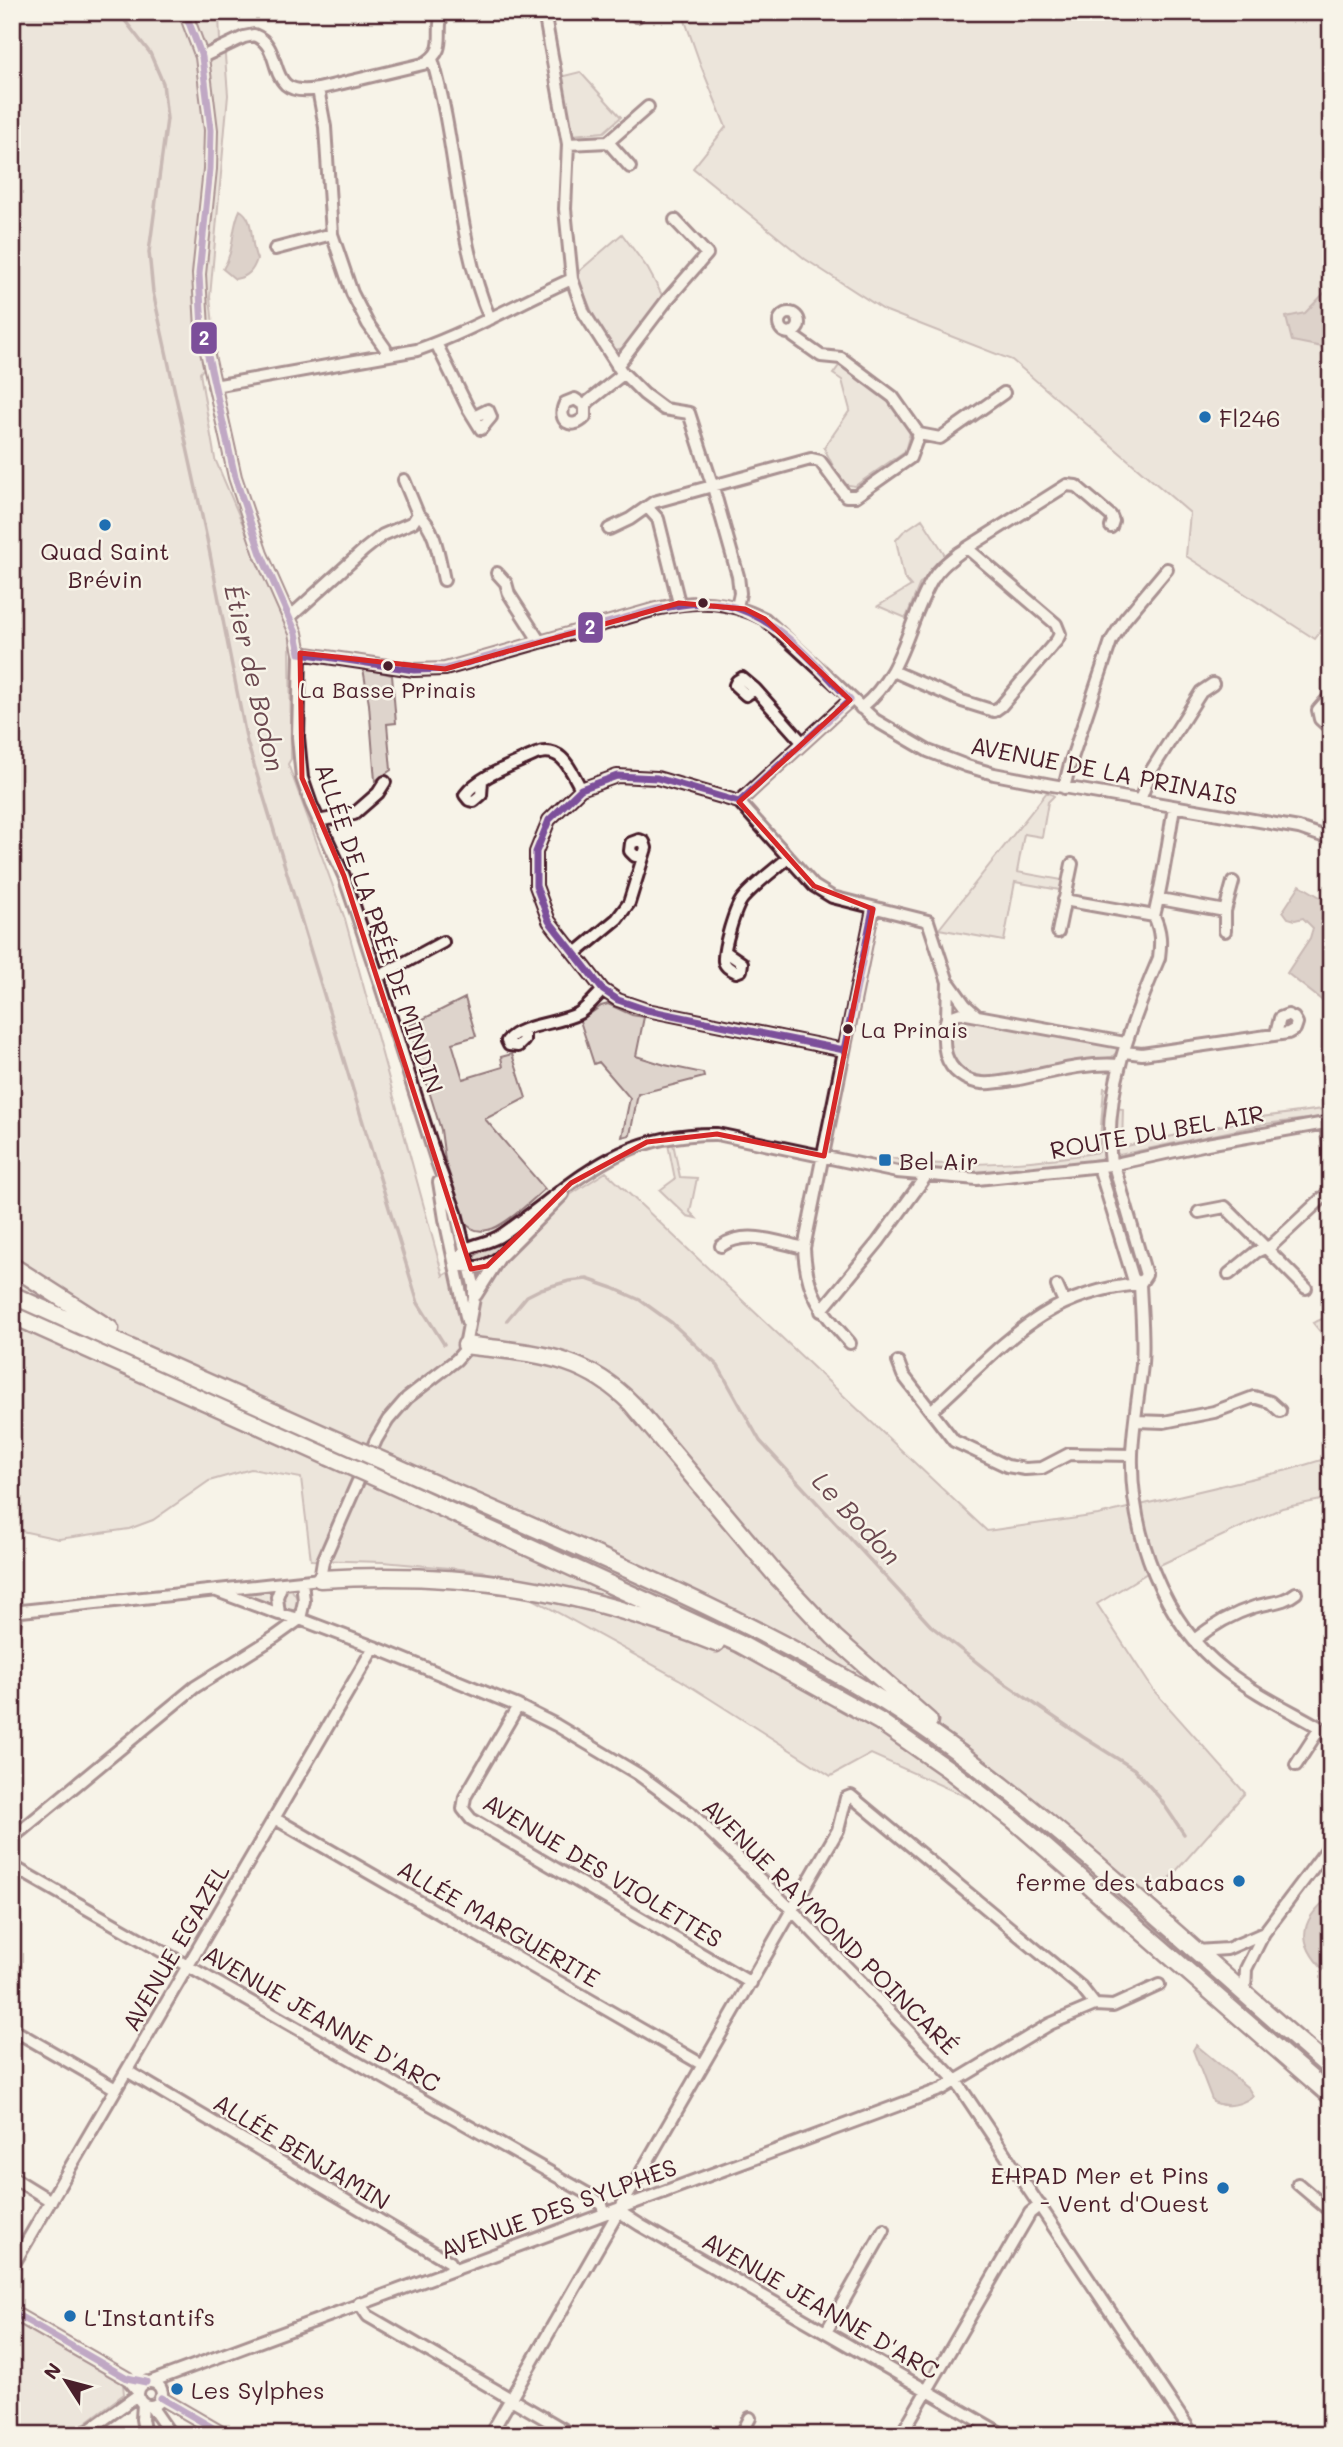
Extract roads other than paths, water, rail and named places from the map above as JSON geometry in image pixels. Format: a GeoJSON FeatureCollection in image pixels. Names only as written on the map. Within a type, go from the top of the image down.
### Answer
{"type":"FeatureCollection","features":[{"type":"Feature","properties":{"kind":"highway"},"geometry":{"type":"LineString","coordinates":[[12,1266],[120,1335],[129,1347]]}},
{"type":"Feature","properties":{"kind":"highway"},"geometry":{"type":"LineString","coordinates":[[12,1295],[716,1610],[845,1679],[939,1738],[1036,1813],[1331,2069]]}},
{"type":"Feature","properties":{"kind":"highway"},"geometry":{"type":"LineString","coordinates":[[12,1315],[740,1644],[878,1721],[966,1783],[1084,1880],[1331,2096]]}},
{"type":"Feature","properties":{"kind":"highway"},"geometry":{"type":"LineString","coordinates":[[12,1324],[31,1324]]}},
{"type":"Feature","properties":{"kind":"highway"},"geometry":{"type":"LineString","coordinates":[[466,1345],[566,1360],[615,1386],[775,1574],[834,1637],[930,1722],[939,1738]]}},
{"type":"Feature","properties":{"kind":"highway"},"geometry":{"type":"LineString","coordinates":[[320,1579],[378,1575],[448,1577],[505,1583],[555,1592],[634,1613],[716,1643],[740,1644]]}},
{"type":"Feature","properties":{"kind":"street","name":"ALLÉE DE LA PRÉE DE MINDIN"},"geometry":{"type":"LineString","coordinates":[[185,12],[202,57],[211,130],[210,169],[199,274],[200,302],[214,386],[235,477],[261,554],[296,633],[300,653],[298,737],[302,778],[318,821],[344,876],[379,976],[437,1162]]}},
{"type":"Feature","properties":{"kind":"street"},"geometry":{"type":"LineString","coordinates":[[202,57],[254,35],[265,43],[284,84],[291,90],[302,92],[423,64],[432,59],[438,53],[442,12]]}},
{"type":"Feature","properties":{"kind":"street"},"geometry":{"type":"LineString","coordinates":[[544,12],[568,144],[565,209],[572,279],[584,313],[620,370],[664,409],[689,413],[738,576],[740,593],[737,607]]}},
{"type":"Feature","properties":{"kind":"street"},"geometry":{"type":"LineString","coordinates":[[432,59],[451,138],[467,248],[476,287],[490,319]]}},
{"type":"Feature","properties":{"kind":"street"},"geometry":{"type":"LineString","coordinates":[[318,89],[325,127],[332,234],[352,293],[387,355]]}},
{"type":"Feature","properties":{"kind":"street"},"geometry":{"type":"LineString","coordinates":[[568,144],[608,142],[648,107]]}},
{"type":"Feature","properties":{"kind":"street"},"geometry":{"type":"LineString","coordinates":[[608,142],[630,167]]}},
{"type":"Feature","properties":{"kind":"street"},"geometry":{"type":"LineString","coordinates":[[585,407],[620,370],[667,300],[707,254],[675,220]]}},
{"type":"Feature","properties":{"kind":"street"},"geometry":{"type":"LineString","coordinates":[[275,249],[332,234]]}},
{"type":"Feature","properties":{"kind":"street"},"geometry":{"type":"LineString","coordinates":[[214,386],[417,350],[490,319],[532,296],[572,279]]}},
{"type":"Feature","properties":{"kind":"street"},"geometry":{"type":"LineString","coordinates":[[792,332],[794,337],[821,356],[841,358],[893,397],[919,434],[940,438],[1004,393]]}},
{"type":"Feature","properties":{"kind":"street"},"geometry":{"type":"LineString","coordinates":[[436,343],[474,417]]}},
{"type":"Feature","properties":{"kind":"street"},"geometry":{"type":"LineString","coordinates":[[609,529],[654,502],[816,459],[846,496],[856,496],[910,458],[919,434]]}},
{"type":"Feature","properties":{"kind":"street"},"geometry":{"type":"LineString","coordinates":[[404,480],[418,514],[425,519],[432,533],[444,580]]}},
{"type":"Feature","properties":{"kind":"street"},"geometry":{"type":"LineString","coordinates":[[860,708],[893,671],[933,580],[943,565],[1067,485],[1076,486],[1111,516],[1111,527]]}},
{"type":"Feature","properties":{"kind":"street"},"geometry":{"type":"LineString","coordinates":[[648,508],[657,519],[679,603]]}},
{"type":"Feature","properties":{"kind":"street"},"geometry":{"type":"LineString","coordinates":[[289,617],[364,550],[383,536],[413,522],[418,514]]}},
{"type":"Feature","properties":{"kind":"street"},"geometry":{"type":"LineString","coordinates":[[893,671],[994,712],[1057,640],[1060,634],[1056,624],[967,548]]}},
{"type":"Feature","properties":{"kind":"street"},"geometry":{"type":"LineString","coordinates":[[1064,788],[1111,641],[1125,619],[1167,569]]}},
{"type":"Feature","properties":{"kind":"street"},"geometry":{"type":"LineString","coordinates":[[497,573],[506,583],[509,594],[540,642]]}},
{"type":"Feature","properties":{"kind":"street","name":"AVENUE DE LA PRINAIS"},"geometry":{"type":"LineString","coordinates":[[300,653],[414,670],[445,669],[679,603],[709,602],[737,607],[765,619],[804,653],[850,700],[875,720],[902,737],[967,766],[994,775],[1300,828],[1331,839]]}},
{"type":"Feature","properties":{"kind":"street"},"geometry":{"type":"LineString","coordinates":[[1140,800],[1151,771],[1200,692],[1213,684]]}},
{"type":"Feature","properties":{"kind":"street"},"geometry":{"type":"LineString","coordinates":[[755,689],[803,743]]}},
{"type":"Feature","properties":{"kind":"street"},"geometry":{"type":"LineString","coordinates":[[1331,695],[1318,710],[1320,719],[1331,729]]}},
{"type":"Feature","properties":{"kind":"street"},"geometry":{"type":"LineString","coordinates":[[739,802],[850,700]]}},
{"type":"Feature","properties":{"kind":"street"},"geometry":{"type":"LineString","coordinates":[[482,780],[536,754],[552,751],[565,760],[582,789]]}},
{"type":"Feature","properties":{"kind":"street"},"geometry":{"type":"LineString","coordinates":[[844,1050],[647,1010],[618,1000],[603,990],[549,920],[536,886],[536,852],[549,820],[582,789],[617,776],[647,776],[739,802],[814,886],[832,897],[928,921],[948,982],[965,1005],[977,1015]]}},
{"type":"Feature","properties":{"kind":"street"},"geometry":{"type":"LineString","coordinates":[[318,821],[354,814],[378,793],[385,782]]}},
{"type":"Feature","properties":{"kind":"street"},"geometry":{"type":"LineString","coordinates":[[1174,807],[1160,883],[1160,899],[1154,916],[1160,929],[1159,958],[1124,1047],[1110,1118],[1113,1165],[1146,1275],[1140,1284],[1142,1360],[1132,1455],[1134,1491],[1144,1545],[1166,1598],[1195,1640],[1225,1671],[1331,1734]]}},
{"type":"Feature","properties":{"kind":"street"},"geometry":{"type":"LineString","coordinates":[[576,953],[617,919],[629,903],[642,856]]}},
{"type":"Feature","properties":{"kind":"street"},"geometry":{"type":"LineString","coordinates":[[726,952],[735,911],[741,900],[788,858]]}},
{"type":"Feature","properties":{"kind":"street"},"geometry":{"type":"LineString","coordinates":[[1058,932],[1072,864]]}},
{"type":"Feature","properties":{"kind":"street"},"geometry":{"type":"LineString","coordinates":[[1225,930],[1225,911],[1233,882]]}},
{"type":"Feature","properties":{"kind":"street"},"geometry":{"type":"LineString","coordinates":[[1160,899],[1225,911]]}},
{"type":"Feature","properties":{"kind":"street"},"geometry":{"type":"LineString","coordinates":[[1065,900],[1154,916]]}},
{"type":"Feature","properties":{"kind":"street"},"geometry":{"type":"LineString","coordinates":[[850,1343],[821,1311],[809,1286],[804,1248],[873,909]]}},
{"type":"Feature","properties":{"kind":"street"},"geometry":{"type":"LineString","coordinates":[[379,976],[443,942]]}},
{"type":"Feature","properties":{"kind":"street"},"geometry":{"type":"LineString","coordinates":[[948,982],[944,1047],[949,1064],[964,1078],[980,1083],[1100,1063],[1120,1065]]}},
{"type":"Feature","properties":{"kind":"street"},"geometry":{"type":"LineString","coordinates":[[524,1031],[578,1013],[603,990]]}},
{"type":"Feature","properties":{"kind":"street"},"geometry":{"type":"LineString","coordinates":[[947,1018],[961,1013],[977,1015],[1124,1047],[1142,1054],[1276,1034]]}},
{"type":"Feature","properties":{"kind":"street"},"geometry":{"type":"LineString","coordinates":[[1329,1122],[1331,1167]]}},
{"type":"Feature","properties":{"kind":"street","name":"ROUTE DU BEL AIR"},"geometry":{"type":"LineString","coordinates":[[571,1184],[625,1149],[691,1134],[717,1134],[926,1175],[977,1179],[1113,1165],[1207,1144],[1329,1122]]}},
{"type":"Feature","properties":{"kind":"street"},"geometry":{"type":"LineString","coordinates":[[437,1162],[466,1249],[474,1298]]}},
{"type":"Feature","properties":{"kind":"street"},"geometry":{"type":"LineString","coordinates":[[437,1162],[445,1219],[468,1323]]}},
{"type":"Feature","properties":{"kind":"street"},"geometry":{"type":"LineString","coordinates":[[1099,1167],[1133,1278],[1140,1284]]}},
{"type":"Feature","properties":{"kind":"street"},"geometry":{"type":"LineString","coordinates":[[821,1311],[878,1242],[926,1175]]}},
{"type":"Feature","properties":{"kind":"street"},"geometry":{"type":"LineString","coordinates":[[454,1264],[466,1249],[492,1241],[571,1184]]}},
{"type":"Feature","properties":{"kind":"street"},"geometry":{"type":"LineString","coordinates":[[454,1264],[471,1269],[487,1266],[553,1206],[571,1184]]}},
{"type":"Feature","properties":{"kind":"street"},"geometry":{"type":"LineString","coordinates":[[1229,1274],[1256,1252],[1272,1245],[1331,1190]]}},
{"type":"Feature","properties":{"kind":"street"},"geometry":{"type":"LineString","coordinates":[[1199,1212],[1225,1207],[1306,1288]]}},
{"type":"Feature","properties":{"kind":"street"},"geometry":{"type":"LineString","coordinates":[[721,1246],[730,1240],[746,1237],[804,1248]]}},
{"type":"Feature","properties":{"kind":"street"},"geometry":{"type":"LineString","coordinates":[[320,1579],[323,1561],[376,1440],[388,1420],[407,1398],[456,1360],[466,1345],[474,1298],[500,1257]]}},
{"type":"Feature","properties":{"kind":"street"},"geometry":{"type":"LineString","coordinates":[[931,1411],[1020,1328],[1064,1302],[1114,1286],[1140,1284]]}},
{"type":"Feature","properties":{"kind":"street"},"geometry":{"type":"LineString","coordinates":[[1057,1286],[1064,1302]]}},
{"type":"Feature","properties":{"kind":"street"},"geometry":{"type":"LineString","coordinates":[[898,1362],[903,1375],[954,1441],[1007,1466],[1042,1468],[1069,1454],[1132,1455]]}},
{"type":"Feature","properties":{"kind":"street"},"geometry":{"type":"LineString","coordinates":[[1136,1421],[1164,1422],[1214,1412],[1254,1397],[1270,1402],[1280,1411]]}},
{"type":"Feature","properties":{"kind":"street","name":"AVENUE RAYMOND POINCARÉ"},"geometry":{"type":"LineString","coordinates":[[15,1611],[320,1579]]}},
{"type":"Feature","properties":{"kind":"street"},"geometry":{"type":"LineString","coordinates":[[12,1838],[195,1687],[300,1619],[304,1601],[302,1582]]}},
{"type":"Feature","properties":{"kind":"street"},"geometry":{"type":"LineString","coordinates":[[279,1614],[277,1597],[282,1584]]}},
{"type":"Feature","properties":{"kind":"street","name":"AVENUE RAYMOND POINCARÉ"},"geometry":{"type":"LineString","coordinates":[[215,1590],[374,1647],[518,1706],[556,1725],[638,1774],[691,1814],[732,1850],[792,1910],[956,2081],[1193,2435]]}},
{"type":"Feature","properties":{"kind":"street"},"geometry":{"type":"LineString","coordinates":[[1195,1640],[1228,1617],[1256,1606],[1287,1600],[1296,1593]]}},
{"type":"Feature","properties":{"kind":"street"},"geometry":{"type":"LineString","coordinates":[[12,1636],[15,1611]]}},
{"type":"Feature","properties":{"kind":"street","name":"AVENUE EGAZEL"},"geometry":{"type":"LineString","coordinates":[[12,2267],[374,1647]]}},
{"type":"Feature","properties":{"kind":"street","name":"AVENUE DES VIOLETTES"},"geometry":{"type":"LineString","coordinates":[[518,1706],[466,1797],[463,1809],[471,1819],[751,1983]]}},
{"type":"Feature","properties":{"kind":"street"},"geometry":{"type":"LineString","coordinates":[[1296,1766],[1320,1728]]}},
{"type":"Feature","properties":{"kind":"street"},"geometry":{"type":"LineString","coordinates":[[490,2435],[838,1830],[846,1798],[851,1796],[1081,1987],[1095,2005]]}},
{"type":"Feature","properties":{"kind":"street","name":"ALLÉE MARGUERITE"},"geometry":{"type":"LineString","coordinates":[[274,1818],[703,2065]]}},
{"type":"Feature","properties":{"kind":"street"},"geometry":{"type":"LineString","coordinates":[[1245,1993],[1246,1969],[1264,1933],[1331,1844]]}},
{"type":"Feature","properties":{"kind":"street","name":"AVENUE JEANNE D'ARC"},"geometry":{"type":"LineString","coordinates":[[12,1866],[589,2194],[602,2205],[604,2212]]}},
{"type":"Feature","properties":{"kind":"street"},"geometry":{"type":"LineString","coordinates":[[1198,1951],[1227,1949],[1264,1933]]}},
{"type":"Feature","properties":{"kind":"street","name":"AVENUE DES SYLPHES"},"geometry":{"type":"LineString","coordinates":[[82,2435],[120,2406],[148,2394],[174,2374],[196,2363],[942,2089],[1050,2024],[1095,2005],[1113,2006],[1159,1985]]}},
{"type":"Feature","properties":{"kind":"street"},"geometry":{"type":"LineString","coordinates":[[12,2029],[117,2089]]}},
{"type":"Feature","properties":{"kind":"street","name":"ALLÉE BENJAMIN"},"geometry":{"type":"LineString","coordinates":[[127,2071],[450,2262],[453,2269]]}},
{"type":"Feature","properties":{"kind":"street"},"geometry":{"type":"LineString","coordinates":[[12,2177],[51,2201]]}},
{"type":"Feature","properties":{"kind":"street"},"geometry":{"type":"LineString","coordinates":[[1298,2183],[1331,2212]]}},
{"type":"Feature","properties":{"kind":"street"},"geometry":{"type":"LineString","coordinates":[[901,2435],[1030,2213],[1040,2205]]}},
{"type":"Feature","properties":{"kind":"street","name":"AVENUE JEANNE D'ARC"},"geometry":{"type":"LineString","coordinates":[[621,2207],[623,2214],[639,2225],[1004,2435]]}},
{"type":"Feature","properties":{"kind":"street"},"geometry":{"type":"LineString","coordinates":[[826,2332],[884,2230]]}},
{"type":"Feature","properties":{"kind":"street"},"geometry":{"type":"LineString","coordinates":[[359,2304],[368,2316],[573,2435]]}},
{"type":"Feature","properties":{"kind":"street"},"geometry":{"type":"LineString","coordinates":[[12,2312],[127,2378],[148,2394],[225,2435]]}},
{"type":"Feature","properties":{"kind":"street"},"geometry":{"type":"LineString","coordinates":[[145,2435],[142,2419],[148,2394]]}},
{"type":"Feature","properties":{"kind":"street"},"geometry":{"type":"LineString","coordinates":[[148,2394],[171,2435]]}},
{"type":"Feature","properties":{"kind":"street"},"geometry":{"type":"LineString","coordinates":[[741,2435],[750,2418]]}},
{"type":"Feature","properties":{"kind":"waterway","name":"Étier de Bodon"},"geometry":{"type":"LineString","coordinates":[[116,12],[150,53],[163,83],[167,119],[149,252],[153,292],[207,539],[247,742],[418,1303],[444,1344]]}},
{"type":"Feature","properties":{"kind":"waterway","name":"Le Bodon"},"geometry":{"type":"LineString","coordinates":[[507,1320],[527,1296],[569,1281],[587,1279],[640,1300],[672,1323],[718,1366],[760,1441],[931,1626],[994,1676],[1134,1769],[1159,1797],[1184,1834]]}},
{"type":"Feature","properties":{"kind":"place","name":"Fl246"},"geometry":{"type":"Point","coordinates":[1205,417]}},
{"type":"Feature","properties":{"kind":"place","name":"Quad Saint Brévin"},"geometry":{"type":"Point","coordinates":[105,525]}},
{"type":"Feature","properties":{"kind":"place","name":"La Basse Prinais"},"geometry":{"type":"Point","coordinates":[388,666]}},
{"type":"Feature","properties":{"kind":"place","name":"La Prinais"},"geometry":{"type":"Point","coordinates":[848,1029]}},
{"type":"Feature","properties":{"kind":"place","name":"Bel Air"},"geometry":{"type":"Point","coordinates":[885,1160]}},
{"type":"Feature","properties":{"kind":"place","name":"ferme des tabacs"},"geometry":{"type":"Point","coordinates":[1239,1881]}},
{"type":"Feature","properties":{"kind":"place","name":"EHPAD Mer et Pins - Vent d'Ouest"},"geometry":{"type":"Point","coordinates":[1223,2188]}},
{"type":"Feature","properties":{"kind":"place","name":"L'Instantifs"},"geometry":{"type":"Point","coordinates":[70,2316]}},
{"type":"Feature","properties":{"kind":"place","name":"Les Sylphes"},"geometry":{"type":"Point","coordinates":[177,2389]}}]}
